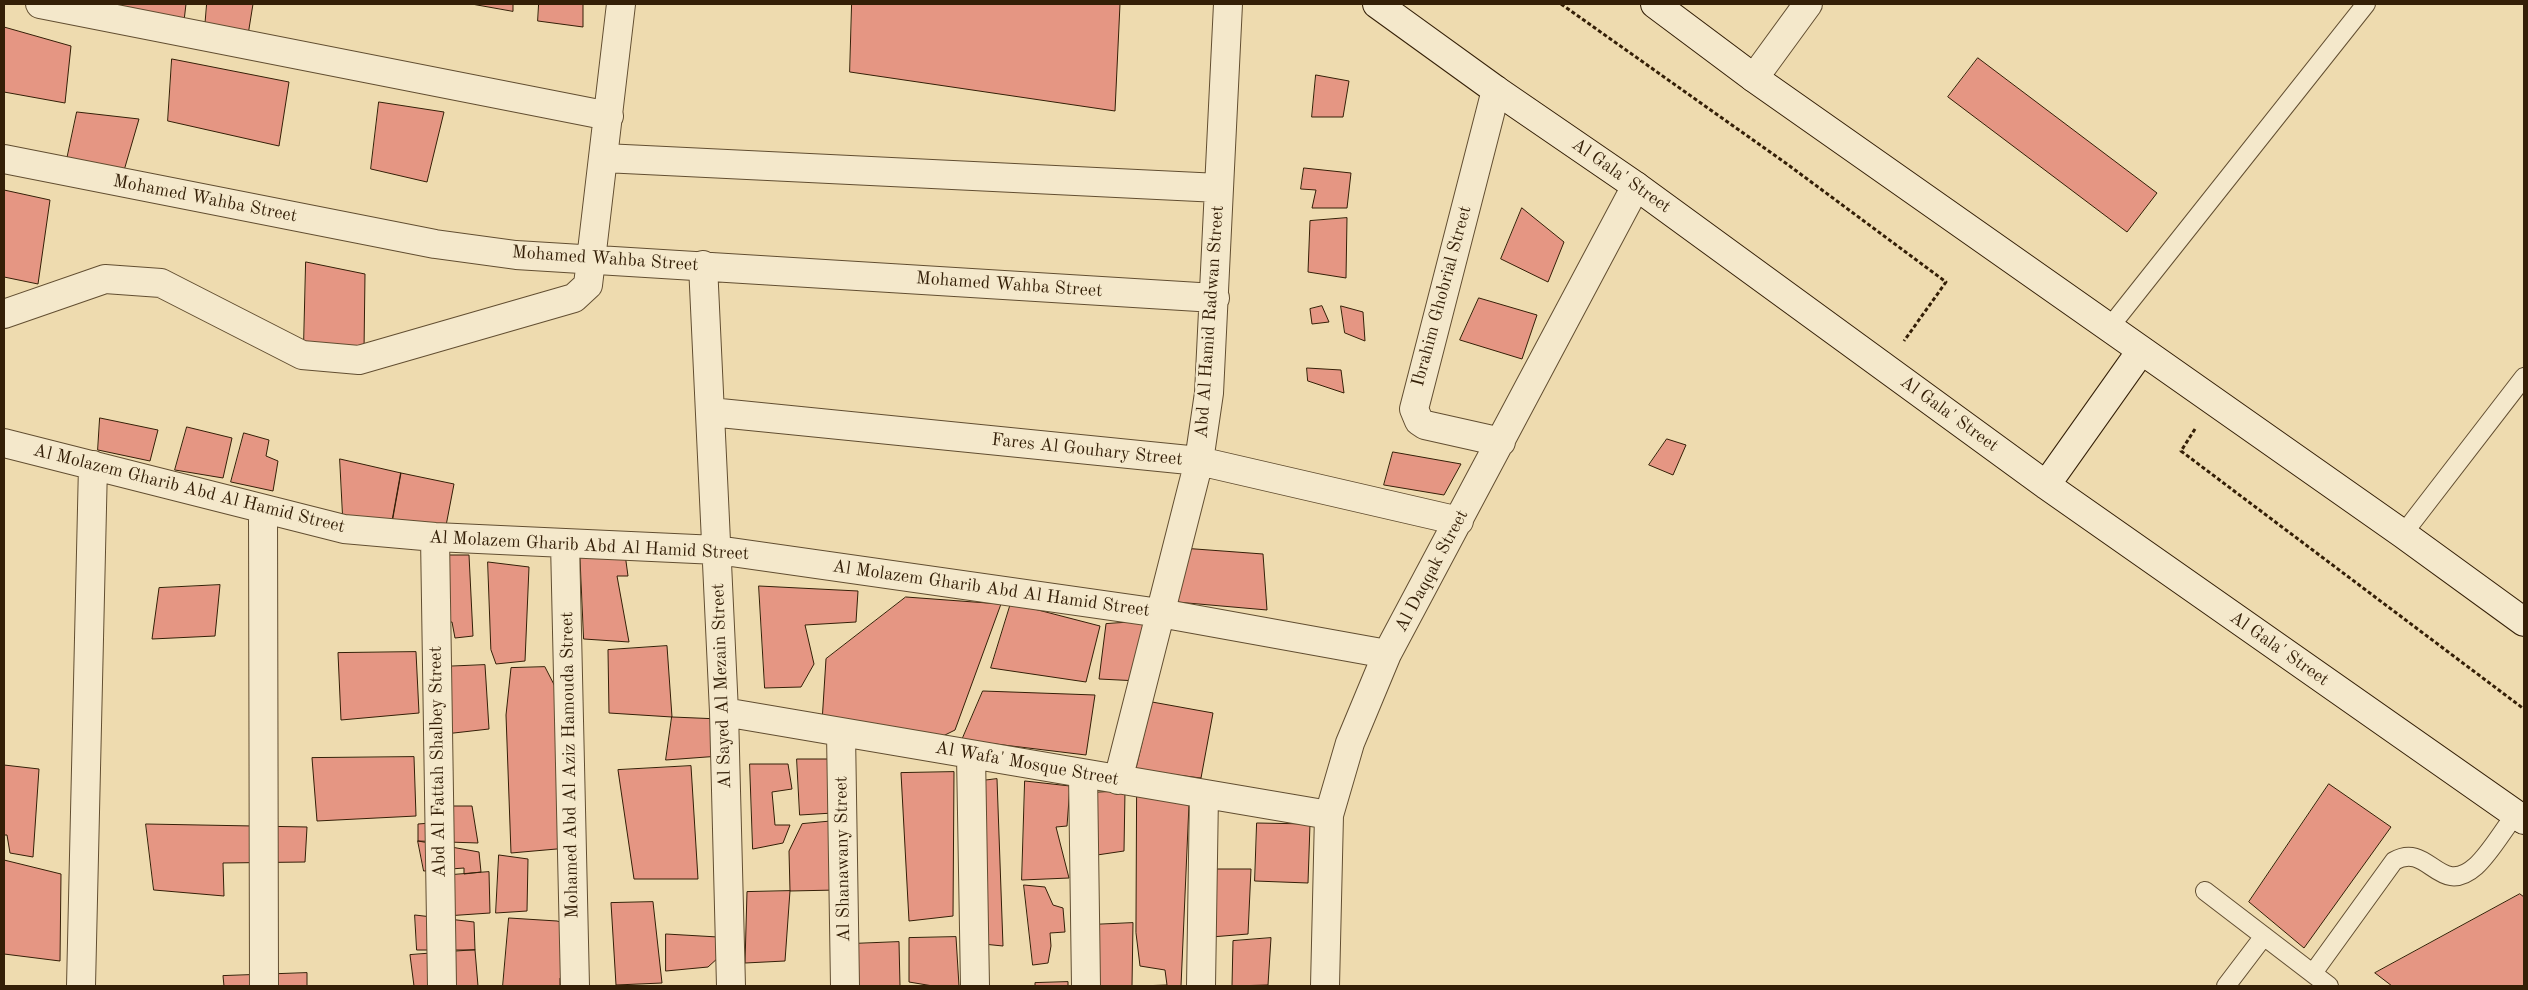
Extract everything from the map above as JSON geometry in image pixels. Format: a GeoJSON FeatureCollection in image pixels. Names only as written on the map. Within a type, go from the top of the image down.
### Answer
{"type":"FeatureCollection","features":[{"type":"Feature","properties":{"kind":"street"},"geometry":{"type":"LineString","coordinates":[[40,4],[609,116]]}},
{"type":"Feature","properties":{"kind":"street"},"geometry":{"type":"LineString","coordinates":[[4,314],[105,279],[161,283],[302,355],[359,360],[574,298],[588,285],[621,4]]}},
{"type":"Feature","properties":{"kind":"street","name":"Abd Al Hamid Radwan Street"},"geometry":{"type":"LineString","coordinates":[[1118,780],[1199,461],[1209,393],[1228,4]]}},
{"type":"Feature","properties":{"kind":"street","name":"Al Gala' Street"},"geometry":{"type":"LineString","coordinates":[[1377,4],[1496,90],[1636,186],[2046,486],[2520,817]]}},
{"type":"Feature","properties":{"kind":"street"},"geometry":{"type":"LineString","coordinates":[[1655,4],[1754,78],[2403,534],[2524,622]]}},
{"type":"Feature","properties":{"kind":"street"},"geometry":{"type":"LineString","coordinates":[[1754,78],[1808,4]]}},
{"type":"Feature","properties":{"kind":"street","name":"Ibrahim Ghobrial Street"},"geometry":{"type":"LineString","coordinates":[[1496,90],[1414,409],[1420,421],[1425,425],[1501,442]]}},
{"type":"Feature","properties":{"kind":"street"},"geometry":{"type":"LineString","coordinates":[[604,158],[1219,188]]}},
{"type":"Feature","properties":{"kind":"street","name":"Mohamed Wahba Street"},"geometry":{"type":"LineString","coordinates":[[4,159],[434,244],[516,255],[1214,298]]}},
{"type":"Feature","properties":{"kind":"street","name":"Al Daqqak Street"},"geometry":{"type":"LineString","coordinates":[[1325,986],[1329,815],[1350,744],[1387,654],[1636,186]]}},
{"type":"Feature","properties":{"kind":"street","name":"Al Sayed Al Mezain Street"},"geometry":{"type":"LineString","coordinates":[[703,266],[724,712],[731,986]]}},
{"type":"Feature","properties":{"kind":"street"},"geometry":{"type":"LineString","coordinates":[[2046,486],[2141,351]]}},
{"type":"Feature","properties":{"kind":"street","name":"Fares Al Gouhary Street"},"geometry":{"type":"LineString","coordinates":[[710,412],[1199,461],[1459,521]]}},
{"type":"Feature","properties":{"kind":"street","name":"Al Molazem Gharib Abd Al Hamid Street"},"geometry":{"type":"LineString","coordinates":[[4,443],[344,529],[435,537],[717,550],[1160,613],[1387,654]]}},
{"type":"Feature","properties":{"kind":"street"},"geometry":{"type":"LineString","coordinates":[[81,986],[93,465]]}},
{"type":"Feature","properties":{"kind":"street"},"geometry":{"type":"LineString","coordinates":[[263,510],[264,986]]}},
{"type":"Feature","properties":{"kind":"street","name":"Abd Al Fattah Shalbey Street"},"geometry":{"type":"LineString","coordinates":[[435,537],[442,986]]}},
{"type":"Feature","properties":{"kind":"street","name":"Mohamed Abd Al Aziz Hamouda Street"},"geometry":{"type":"LineString","coordinates":[[565,543],[575,986]]}},
{"type":"Feature","properties":{"kind":"street","name":"Al Wafa' Mosque Street"},"geometry":{"type":"LineString","coordinates":[[724,712],[1329,815]]}},
{"type":"Feature","properties":{"kind":"street","name":"Al Shanawany Street"},"geometry":{"type":"LineString","coordinates":[[841,733],[845,986]]}},
{"type":"Feature","properties":{"kind":"street"},"geometry":{"type":"LineString","coordinates":[[971,755],[975,986]]}},
{"type":"Feature","properties":{"kind":"street"},"geometry":{"type":"LineString","coordinates":[[1083,774],[1086,986]]}},
{"type":"Feature","properties":{"kind":"street"},"geometry":{"type":"LineString","coordinates":[[1200,986],[1204,794]]}},
{"type":"Feature","properties":{"kind":"lane"},"geometry":{"type":"LineString","coordinates":[[2109,328],[2366,4]]}},
{"type":"Feature","properties":{"kind":"lane"},"geometry":{"type":"LineString","coordinates":[[2403,534],[2524,377]]}},
{"type":"Feature","properties":{"kind":"lane"},"geometry":{"type":"LineString","coordinates":[[2313,974],[2394,861],[2411,855],[2420,858],[2442,875],[2454,876],[2466,872],[2477,865],[2520,817]]}},
{"type":"Feature","properties":{"kind":"lane"},"geometry":{"type":"LineString","coordinates":[[2206,891],[2329,986]]}},
{"type":"Feature","properties":{"kind":"lane"},"geometry":{"type":"LineString","coordinates":[[2226,986],[2264,936]]}},
{"type":"Feature","properties":{"kind":"path"},"geometry":{"type":"LineString","coordinates":[[1561,4],[1787,164],[1946,282],[1884,367]]}},
{"type":"Feature","properties":{"kind":"path"},"geometry":{"type":"LineString","coordinates":[[2214,402],[2181,451],[2524,709]]}},
{"type":"Feature","properties":{"kind":"building"},"geometry":{"type":"Polygon","coordinates":[[[89,4],[186,4],[184,21],[89,4]]]}},
{"type":"Feature","properties":{"kind":"building"},"geometry":{"type":"Polygon","coordinates":[[[207,4],[253,4],[248,35],[205,28],[207,4]]]}},
{"type":"Feature","properties":{"kind":"building"},"geometry":{"type":"Polygon","coordinates":[[[472,4],[513,4],[513,11],[472,4]]]}},
{"type":"Feature","properties":{"kind":"building"},"geometry":{"type":"Polygon","coordinates":[[[539,4],[583,4],[583,27],[538,21],[539,4]]]}},
{"type":"Feature","properties":{"kind":"building"},"geometry":{"type":"Polygon","coordinates":[[[852,4],[1120,4],[1115,111],[850,72],[852,4]]]}},
{"type":"Feature","properties":{"kind":"building"},"geometry":{"type":"Polygon","coordinates":[[[4,27],[71,46],[65,103],[4,92],[4,27]]]}},
{"type":"Feature","properties":{"kind":"building"},"geometry":{"type":"Polygon","coordinates":[[[1978,58],[2157,193],[2127,232],[1948,97],[1978,58]]]}},
{"type":"Feature","properties":{"kind":"building"},"geometry":{"type":"Polygon","coordinates":[[[172,59],[289,82],[279,146],[168,121],[172,59]]]}},
{"type":"Feature","properties":{"kind":"building"},"geometry":{"type":"Polygon","coordinates":[[[1316,75],[1349,81],[1343,117],[1312,117],[1316,75]]]}},
{"type":"Feature","properties":{"kind":"building"},"geometry":{"type":"Polygon","coordinates":[[[379,102],[444,112],[427,182],[371,169],[379,102]]]}},
{"type":"Feature","properties":{"kind":"building"},"geometry":{"type":"Polygon","coordinates":[[[77,112],[139,119],[123,174],[66,164],[77,112]]]}},
{"type":"Feature","properties":{"kind":"building"},"geometry":{"type":"Polygon","coordinates":[[[1304,168],[1351,173],[1347,208],[1312,208],[1316,190],[1301,189],[1304,168]]]}},
{"type":"Feature","properties":{"kind":"building"},"geometry":{"type":"Polygon","coordinates":[[[4,190],[50,200],[38,284],[4,277],[4,190]]]}},
{"type":"Feature","properties":{"kind":"building"},"geometry":{"type":"Polygon","coordinates":[[[1522,208],[1564,242],[1548,282],[1501,259],[1522,208]]]}},
{"type":"Feature","properties":{"kind":"building"},"geometry":{"type":"Polygon","coordinates":[[[1347,218],[1346,278],[1308,272],[1310,221],[1347,218]]]}},
{"type":"Feature","properties":{"kind":"building"},"geometry":{"type":"Polygon","coordinates":[[[306,262],[365,274],[364,351],[304,343],[306,262]]]}},
{"type":"Feature","properties":{"kind":"building"},"geometry":{"type":"Polygon","coordinates":[[[1479,298],[1537,315],[1522,359],[1460,340],[1479,298]]]}},
{"type":"Feature","properties":{"kind":"building"},"geometry":{"type":"Polygon","coordinates":[[[1322,306],[1329,322],[1312,324],[1310,309],[1322,306]]]}},
{"type":"Feature","properties":{"kind":"building"},"geometry":{"type":"Polygon","coordinates":[[[1341,306],[1363,312],[1365,341],[1345,333],[1341,306]]]}},
{"type":"Feature","properties":{"kind":"building"},"geometry":{"type":"Polygon","coordinates":[[[1307,368],[1341,370],[1344,393],[1308,381],[1307,368]]]}},
{"type":"Feature","properties":{"kind":"building"},"geometry":{"type":"Polygon","coordinates":[[[100,418],[158,430],[150,461],[98,450],[100,418]]]}},
{"type":"Feature","properties":{"kind":"building"},"geometry":{"type":"Polygon","coordinates":[[[187,427],[232,438],[223,478],[175,470],[187,427]]]}},
{"type":"Feature","properties":{"kind":"building"},"geometry":{"type":"Polygon","coordinates":[[[244,433],[269,440],[266,456],[278,461],[273,491],[231,482],[244,433]]]}},
{"type":"Feature","properties":{"kind":"building"},"geometry":{"type":"Polygon","coordinates":[[[1667,439],[1686,445],[1673,475],[1649,465],[1667,439]]]}},
{"type":"Feature","properties":{"kind":"building"},"geometry":{"type":"Polygon","coordinates":[[[1393,452],[1461,464],[1444,495],[1384,485],[1393,452]]]}},
{"type":"Feature","properties":{"kind":"building"},"geometry":{"type":"Polygon","coordinates":[[[340,459],[401,473],[392,523],[343,517],[340,459]]]}},
{"type":"Feature","properties":{"kind":"building"},"geometry":{"type":"Polygon","coordinates":[[[401,473],[454,484],[445,531],[392,523],[401,473]]]}},
{"type":"Feature","properties":{"kind":"building"},"geometry":{"type":"Polygon","coordinates":[[[1182,548],[1263,554],[1267,610],[1176,602],[1182,548]]]}},
{"type":"Feature","properties":{"kind":"building"},"geometry":{"type":"Polygon","coordinates":[[[580,550],[625,554],[628,576],[617,576],[629,642],[584,639],[580,550]]]}},
{"type":"Feature","properties":{"kind":"building"},"geometry":{"type":"Polygon","coordinates":[[[436,555],[469,555],[473,636],[455,638],[452,622],[438,623],[436,555]]]}},
{"type":"Feature","properties":{"kind":"building"},"geometry":{"type":"Polygon","coordinates":[[[488,562],[529,567],[525,661],[496,664],[491,650],[488,562]]]}},
{"type":"Feature","properties":{"kind":"building"},"geometry":{"type":"Polygon","coordinates":[[[220,585],[215,636],[152,639],[159,588],[220,585]]]}},
{"type":"Feature","properties":{"kind":"building"},"geometry":{"type":"Polygon","coordinates":[[[759,586],[858,591],[856,622],[805,625],[814,664],[801,687],[765,688],[759,586]]]}},
{"type":"Feature","properties":{"kind":"building"},"geometry":{"type":"Polygon","coordinates":[[[906,597],[1001,604],[955,730],[943,736],[822,722],[826,659],[906,597]]]}},
{"type":"Feature","properties":{"kind":"building"},"geometry":{"type":"Polygon","coordinates":[[[1011,603],[1100,626],[1086,682],[991,668],[1011,603]]]}},
{"type":"Feature","properties":{"kind":"building"},"geometry":{"type":"Polygon","coordinates":[[[1149,621],[1139,681],[1099,679],[1106,624],[1149,621]]]}},
{"type":"Feature","properties":{"kind":"building"},"geometry":{"type":"Polygon","coordinates":[[[667,646],[672,717],[609,713],[608,650],[667,646]]]}},
{"type":"Feature","properties":{"kind":"building"},"geometry":{"type":"Polygon","coordinates":[[[416,652],[419,713],[341,720],[338,653],[416,652]]]}},
{"type":"Feature","properties":{"kind":"building"},"geometry":{"type":"Polygon","coordinates":[[[485,665],[489,729],[445,734],[439,667],[485,665]]]}},
{"type":"Feature","properties":{"kind":"building"},"geometry":{"type":"Polygon","coordinates":[[[545,667],[565,706],[568,848],[511,853],[506,715],[511,668],[545,667]]]}},
{"type":"Feature","properties":{"kind":"building"},"geometry":{"type":"Polygon","coordinates":[[[983,691],[1095,695],[1086,755],[962,740],[983,691]]]}},
{"type":"Feature","properties":{"kind":"building"},"geometry":{"type":"Polygon","coordinates":[[[1152,702],[1213,713],[1201,778],[1136,770],[1152,702]]]}},
{"type":"Feature","properties":{"kind":"building"},"geometry":{"type":"Polygon","coordinates":[[[672,717],[720,719],[720,756],[666,760],[672,717]]]}},
{"type":"Feature","properties":{"kind":"building"},"geometry":{"type":"Polygon","coordinates":[[[414,757],[416,816],[317,821],[312,758],[414,757]]]}},
{"type":"Feature","properties":{"kind":"building"},"geometry":{"type":"Polygon","coordinates":[[[797,759],[836,759],[833,813],[800,815],[797,759]]]}},
{"type":"Feature","properties":{"kind":"building"},"geometry":{"type":"Polygon","coordinates":[[[750,764],[788,764],[792,789],[772,792],[775,825],[790,825],[783,843],[753,849],[750,764]]]}},
{"type":"Feature","properties":{"kind":"building"},"geometry":{"type":"Polygon","coordinates":[[[4,765],[39,769],[33,857],[10,853],[7,835],[4,835],[4,765]]]}},
{"type":"Feature","properties":{"kind":"building"},"geometry":{"type":"Polygon","coordinates":[[[691,766],[698,879],[634,879],[618,770],[691,766]]]}},
{"type":"Feature","properties":{"kind":"building"},"geometry":{"type":"Polygon","coordinates":[[[954,772],[953,916],[909,921],[901,773],[954,772]]]}},
{"type":"Feature","properties":{"kind":"building"},"geometry":{"type":"Polygon","coordinates":[[[997,779],[1003,946],[983,944],[981,781],[997,779]]]}},
{"type":"Feature","properties":{"kind":"building"},"geometry":{"type":"Polygon","coordinates":[[[1025,781],[1070,786],[1067,826],[1056,827],[1069,878],[1022,880],[1025,781]]]}},
{"type":"Feature","properties":{"kind":"building"},"geometry":{"type":"Polygon","coordinates":[[[2329,784],[2391,827],[2304,948],[2249,902],[2329,784]]]}},
{"type":"Feature","properties":{"kind":"building"},"geometry":{"type":"Polygon","coordinates":[[[1125,791],[1124,851],[1097,855],[1089,793],[1125,791]]]}},
{"type":"Feature","properties":{"kind":"building"},"geometry":{"type":"Polygon","coordinates":[[[1137,793],[1189,804],[1181,986],[1139,986],[1167,985],[1165,970],[1140,966],[1136,933],[1137,793]]]}},
{"type":"Feature","properties":{"kind":"building"},"geometry":{"type":"Polygon","coordinates":[[[429,806],[472,806],[478,843],[418,841],[418,824],[431,823],[429,806]]]}},
{"type":"Feature","properties":{"kind":"building"},"geometry":{"type":"Polygon","coordinates":[[[835,821],[837,890],[790,891],[789,851],[802,824],[835,821]]]}},
{"type":"Feature","properties":{"kind":"building"},"geometry":{"type":"Polygon","coordinates":[[[1257,823],[1310,824],[1308,883],[1255,881],[1257,823]]]}},
{"type":"Feature","properties":{"kind":"building"},"geometry":{"type":"Polygon","coordinates":[[[146,824],[307,827],[305,862],[223,863],[224,896],[154,890],[146,824]]]}},
{"type":"Feature","properties":{"kind":"building"},"geometry":{"type":"Polygon","coordinates":[[[418,841],[479,852],[481,872],[464,874],[464,868],[424,871],[418,841]]]}},
{"type":"Feature","properties":{"kind":"building"},"geometry":{"type":"Polygon","coordinates":[[[499,855],[528,859],[527,911],[496,913],[499,855]]]}},
{"type":"Feature","properties":{"kind":"building"},"geometry":{"type":"Polygon","coordinates":[[[4,860],[61,874],[60,961],[4,954],[4,860]]]}},
{"type":"Feature","properties":{"kind":"building"},"geometry":{"type":"Polygon","coordinates":[[[1205,869],[1251,869],[1248,934],[1211,937],[1205,869]]]}},
{"type":"Feature","properties":{"kind":"building"},"geometry":{"type":"Polygon","coordinates":[[[489,872],[490,913],[431,917],[427,877],[489,872]]]}},
{"type":"Feature","properties":{"kind":"building"},"geometry":{"type":"Polygon","coordinates":[[[1024,885],[1045,887],[1053,905],[1063,908],[1065,932],[1050,933],[1051,946],[1048,963],[1033,965],[1024,885]]]}},
{"type":"Feature","properties":{"kind":"building"},"geometry":{"type":"Polygon","coordinates":[[[790,891],[785,961],[745,963],[747,892],[790,891]]]}},
{"type":"Feature","properties":{"kind":"building"},"geometry":{"type":"Polygon","coordinates":[[[2520,894],[2524,897],[2524,986],[2392,986],[2375,973],[2520,894]]]}},
{"type":"Feature","properties":{"kind":"building"},"geometry":{"type":"Polygon","coordinates":[[[653,902],[662,983],[616,985],[611,903],[653,902]]]}},
{"type":"Feature","properties":{"kind":"building"},"geometry":{"type":"Polygon","coordinates":[[[415,915],[474,922],[475,950],[417,950],[415,915]]]}},
{"type":"Feature","properties":{"kind":"building"},"geometry":{"type":"Polygon","coordinates":[[[509,918],[557,921],[567,924],[570,971],[560,978],[560,986],[503,986],[509,918]]]}},
{"type":"Feature","properties":{"kind":"building"},"geometry":{"type":"Polygon","coordinates":[[[1133,923],[1132,986],[1090,986],[1089,925],[1133,923]]]}},
{"type":"Feature","properties":{"kind":"building"},"geometry":{"type":"Polygon","coordinates":[[[666,934],[718,937],[719,957],[708,967],[666,971],[666,934]]]}},
{"type":"Feature","properties":{"kind":"building"},"geometry":{"type":"Polygon","coordinates":[[[956,937],[959,986],[933,986],[909,982],[909,938],[956,937]]]}},
{"type":"Feature","properties":{"kind":"building"},"geometry":{"type":"Polygon","coordinates":[[[1271,938],[1268,985],[1232,986],[1233,941],[1271,938]]]}},
{"type":"Feature","properties":{"kind":"building"},"geometry":{"type":"Polygon","coordinates":[[[899,942],[900,986],[851,986],[850,944],[899,942]]]}},
{"type":"Feature","properties":{"kind":"building"},"geometry":{"type":"Polygon","coordinates":[[[475,950],[478,986],[414,986],[410,955],[475,950]]]}},
{"type":"Feature","properties":{"kind":"building"},"geometry":{"type":"Polygon","coordinates":[[[307,973],[307,986],[224,986],[223,976],[307,973]]]}},
{"type":"Feature","properties":{"kind":"building"},"geometry":{"type":"Polygon","coordinates":[[[1068,982],[1068,986],[1035,986],[1035,983],[1068,982]]]}}]}
